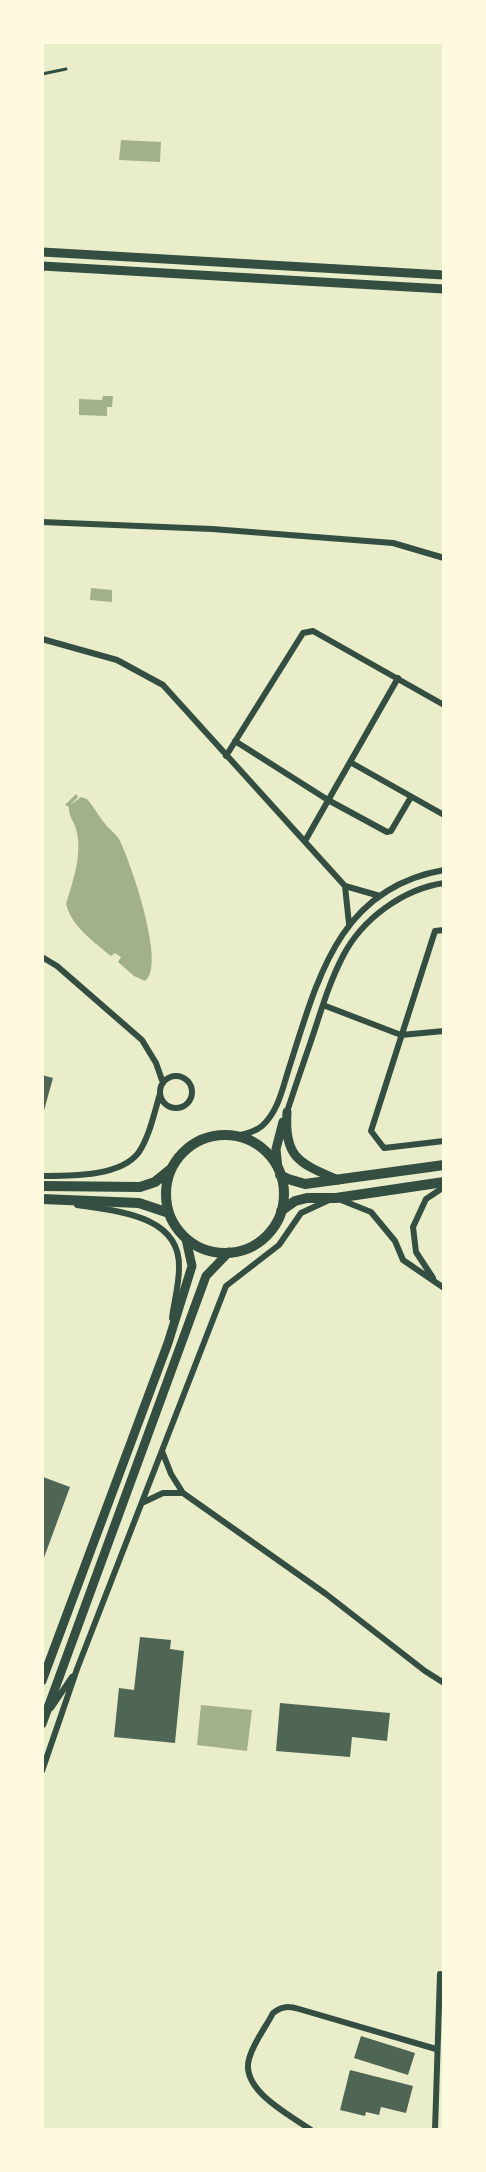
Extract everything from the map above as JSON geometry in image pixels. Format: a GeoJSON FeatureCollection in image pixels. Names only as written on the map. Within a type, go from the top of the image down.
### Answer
{"type":"FeatureCollection","features":[{"type":"Feature","properties":{"kind":"highway"},"geometry":{"type":"LineString","coordinates":[[42,1186],[140,1187],[155,1182],[171,1169],[182,1153],[198,1141],[217,1135],[237,1136],[254,1142],[268,1154],[279,1172],[284,1197],[281,1211],[273,1227],[261,1240],[246,1248],[229,1252],[214,1252],[199,1247],[186,1239],[176,1227],[169,1213],[166,1191],[171,1169]]}},
{"type":"Feature","properties":{"kind":"highway"},"geometry":{"type":"LineString","coordinates":[[279,1172],[288,1179],[305,1184],[444,1166]]}},
{"type":"Feature","properties":{"kind":"highway"},"geometry":{"type":"LineString","coordinates":[[281,1211],[295,1201],[307,1198],[336,1198],[444,1182]]}},
{"type":"Feature","properties":{"kind":"highway"},"geometry":{"type":"LineString","coordinates":[[42,1199],[140,1203],[169,1213]]}},
{"type":"Feature","properties":{"kind":"main road"},"geometry":{"type":"LineString","coordinates":[[42,252],[444,275]]}},
{"type":"Feature","properties":{"kind":"main road"},"geometry":{"type":"LineString","coordinates":[[42,266],[444,289]]}},
{"type":"Feature","properties":{"kind":"main road"},"geometry":{"type":"LineString","coordinates":[[279,1172],[276,1149],[287,1112]]}},
{"type":"Feature","properties":{"kind":"main road"},"geometry":{"type":"LineString","coordinates":[[287,1112],[286,1132],[290,1146],[298,1160],[338,1180]]}},
{"type":"Feature","properties":{"kind":"main road"},"geometry":{"type":"LineString","coordinates":[[42,1681],[168,1343],[192,1266],[186,1239]]}},
{"type":"Feature","properties":{"kind":"main road"},"geometry":{"type":"LineString","coordinates":[[44,1720],[206,1276],[229,1252]]}},
{"type":"Feature","properties":{"kind":"street"},"geometry":{"type":"LineString","coordinates":[[42,522],[223,530],[393,543],[444,558]]}},
{"type":"Feature","properties":{"kind":"street"},"geometry":{"type":"LineString","coordinates":[[226,756],[307,630],[313,631],[444,705]]}},
{"type":"Feature","properties":{"kind":"street"},"geometry":{"type":"LineString","coordinates":[[42,639],[117,660],[164,685],[345,886],[380,896]]}},
{"type":"Feature","properties":{"kind":"street"},"geometry":{"type":"LineString","coordinates":[[305,841],[398,678]]}},
{"type":"Feature","properties":{"kind":"street"},"geometry":{"type":"LineString","coordinates":[[235,741],[328,800],[387,832],[391,831],[411,796]]}},
{"type":"Feature","properties":{"kind":"street"},"geometry":{"type":"LineString","coordinates":[[350,762],[444,815]]}},
{"type":"Feature","properties":{"kind":"street"},"geometry":{"type":"LineString","coordinates":[[237,1136],[260,1128],[276,1109],[322,973],[336,942],[349,924],[380,896],[408,880],[444,870]]}},
{"type":"Feature","properties":{"kind":"street"},"geometry":{"type":"LineString","coordinates":[[287,1112],[323,1005],[344,954],[363,929],[398,900],[427,886],[444,883]]}},
{"type":"Feature","properties":{"kind":"street"},"geometry":{"type":"LineString","coordinates":[[345,886],[349,924]]}},
{"type":"Feature","properties":{"kind":"street"},"geometry":{"type":"LineString","coordinates":[[444,930],[435,932],[371,1131],[384,1148],[444,1141]]}},
{"type":"Feature","properties":{"kind":"street"},"geometry":{"type":"LineString","coordinates":[[42,957],[57,966],[142,1040],[156,1063],[163,1083]]}},
{"type":"Feature","properties":{"kind":"street"},"geometry":{"type":"LineString","coordinates":[[323,1005],[401,1035],[444,1031]]}},
{"type":"Feature","properties":{"kind":"street"},"geometry":{"type":"LineString","coordinates":[[42,1176],[80,1176],[127,1165],[139,1152],[147,1134],[163,1083],[175,1076],[185,1079],[191,1088],[190,1098],[183,1106],[174,1107],[164,1103],[160,1094]]}},
{"type":"Feature","properties":{"kind":"street"},"geometry":{"type":"LineString","coordinates":[[435,1281],[416,1252],[413,1227],[426,1199],[444,1187]]}},
{"type":"Feature","properties":{"kind":"street"},"geometry":{"type":"LineString","coordinates":[[42,1771],[77,1669],[144,1502],[226,1286],[279,1245],[301,1213],[336,1198],[371,1212],[395,1241],[403,1260],[444,1288]]}},
{"type":"Feature","properties":{"kind":"street"},"geometry":{"type":"LineString","coordinates":[[42,1199],[123,1211],[143,1217],[159,1227],[176,1246],[179,1267],[168,1343]]}},
{"type":"Feature","properties":{"kind":"street"},"geometry":{"type":"LineString","coordinates":[[162,1451],[171,1474],[183,1493],[326,1594],[425,1671],[444,1683]]}},
{"type":"Feature","properties":{"kind":"street"},"geometry":{"type":"LineString","coordinates":[[144,1502],[163,1493],[183,1493]]}},
{"type":"Feature","properties":{"kind":"street"},"geometry":{"type":"LineString","coordinates":[[44,1720],[77,1669]]}},
{"type":"Feature","properties":{"kind":"street"},"geometry":{"type":"LineString","coordinates":[[435,2130],[440,1974]]}},
{"type":"Feature","properties":{"kind":"street"},"geometry":{"type":"LineString","coordinates":[[311,2130],[258,2092],[251,2080],[248,2068],[249,2058],[273,2013],[279,2008],[299,2009],[436,2049]]}},
{"type":"Feature","properties":{"kind":"lane"},"geometry":{"type":"LineString","coordinates":[[42,74],[66,69]]}},
{"type":"Feature","properties":{"kind":"shaded area"},"geometry":{"type":"Polygon","coordinates":[[[121,140],[161,142],[160,162],[119,160],[121,140]]]}},
{"type":"Feature","properties":{"kind":"shaded area"},"geometry":{"type":"Polygon","coordinates":[[[103,396],[113,396],[112,407],[107,407],[107,416],[79,415],[79,399],[102,400],[103,396]]]}},
{"type":"Feature","properties":{"kind":"shaded area"},"geometry":{"type":"Polygon","coordinates":[[[91,588],[112,590],[112,602],[90,600],[91,588]]]}},
{"type":"Feature","properties":{"kind":"shaded area"},"geometry":{"type":"Polygon","coordinates":[[[76,794],[78,797],[70,805],[81,797],[87,799],[103,822],[119,839],[131,868],[144,912],[152,955],[151,971],[145,981],[134,976],[118,962],[121,957],[115,953],[111,956],[90,939],[73,920],[66,904],[76,867],[78,838],[69,807],[65,805],[76,794]]]}},
{"type":"Feature","properties":{"kind":"shaded area"},"geometry":{"type":"Polygon","coordinates":[[[201,1705],[252,1710],[247,1751],[197,1745],[201,1705]]]}},
{"type":"Feature","properties":{"kind":"building"},"geometry":{"type":"Polygon","coordinates":[[[42,1075],[53,1078],[43,1114],[42,1113],[42,1075]]]}},
{"type":"Feature","properties":{"kind":"building"},"geometry":{"type":"Polygon","coordinates":[[[43,1477],[70,1487],[42,1563],[42,1481],[43,1477]]]}},
{"type":"Feature","properties":{"kind":"building"},"geometry":{"type":"Polygon","coordinates":[[[140,1637],[171,1640],[170,1649],[184,1651],[175,1743],[114,1737],[119,1688],[134,1690],[140,1637]]]}},
{"type":"Feature","properties":{"kind":"building"},"geometry":{"type":"Polygon","coordinates":[[[280,1703],[390,1713],[387,1741],[352,1737],[350,1757],[276,1751],[280,1703]]]}},
{"type":"Feature","properties":{"kind":"building"},"geometry":{"type":"Polygon","coordinates":[[[361,2036],[415,2053],[408,2075],[354,2058],[361,2036]]]}},
{"type":"Feature","properties":{"kind":"building"},"geometry":{"type":"Polygon","coordinates":[[[350,2070],[413,2086],[406,2113],[381,2107],[379,2115],[366,2112],[365,2116],[340,2110],[350,2070]]]}}]}
